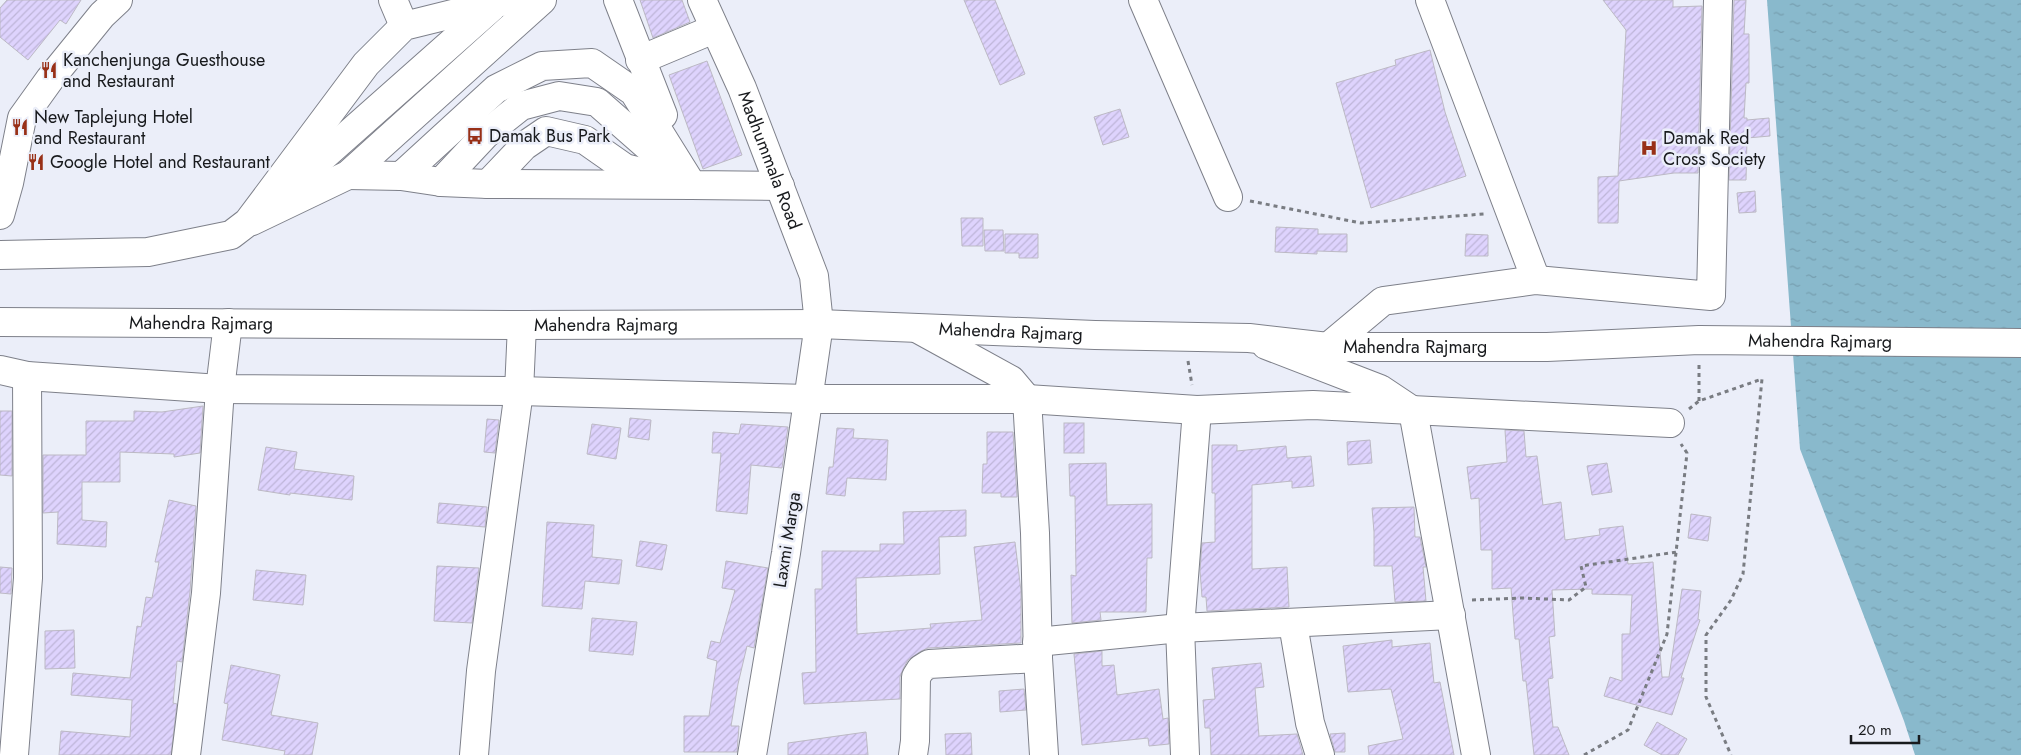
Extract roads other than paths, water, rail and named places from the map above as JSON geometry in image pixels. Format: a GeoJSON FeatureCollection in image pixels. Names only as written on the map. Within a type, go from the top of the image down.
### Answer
{"type":"FeatureCollection","features":[{"type":"Feature","properties":{"kind":"main road"},"geometry":{"type":"LineString","coordinates":[[0,215],[9,183],[22,118],[50,79],[102,15],[118,0]]}},
{"type":"Feature","properties":{"kind":"main road"},"geometry":{"type":"LineString","coordinates":[[393,0],[404,26]]}},
{"type":"Feature","properties":{"kind":"main road"},"geometry":{"type":"LineString","coordinates":[[248,222],[348,175],[542,0]]}},
{"type":"Feature","properties":{"kind":"main road"},"geometry":{"type":"LineString","coordinates":[[618,0],[640,60],[692,185]]}},
{"type":"Feature","properties":{"kind":"main road","name":"Madhummala Road"},"geometry":{"type":"LineString","coordinates":[[702,0],[742,88],[814,276],[819,324]]}},
{"type":"Feature","properties":{"kind":"main road"},"geometry":{"type":"LineString","coordinates":[[1143,0],[1228,197]]}},
{"type":"Feature","properties":{"kind":"main road"},"geometry":{"type":"LineString","coordinates":[[1430,0],[1536,280]]}},
{"type":"Feature","properties":{"kind":"main road"},"geometry":{"type":"LineString","coordinates":[[1328,347],[1383,301],[1536,280],[1711,296],[1718,0]]}},
{"type":"Feature","properties":{"kind":"main road"},"geometry":{"type":"LineString","coordinates":[[248,222],[366,64],[404,26],[502,2]]}},
{"type":"Feature","properties":{"kind":"main road"},"geometry":{"type":"LineString","coordinates":[[0,256],[148,252],[231,235],[502,2]]}},
{"type":"Feature","properties":{"kind":"main road"},"geometry":{"type":"LineString","coordinates":[[640,60],[714,29]]}},
{"type":"Feature","properties":{"kind":"main road"},"geometry":{"type":"LineString","coordinates":[[401,176],[496,89],[542,66],[592,63],[634,92],[692,185]]}},
{"type":"Feature","properties":{"kind":"main road"},"geometry":{"type":"LineString","coordinates":[[441,182],[486,134],[520,106],[559,96],[597,102],[692,185]]}},
{"type":"Feature","properties":{"kind":"main road"},"geometry":{"type":"LineString","coordinates":[[488,184],[524,146],[546,131],[585,140],[625,168],[692,185]]}},
{"type":"Feature","properties":{"kind":"main road"},"geometry":{"type":"LineString","coordinates":[[348,175],[401,176],[441,182],[488,184],[780,186]]}},
{"type":"Feature","properties":{"kind":"main road","name":"Mahendra Rajmarg"},"geometry":{"type":"LineString","coordinates":[[0,322],[522,325],[819,324],[920,330],[1249,338],[1328,347],[1548,346],[1699,340],[2021,343]]}},
{"type":"Feature","properties":{"kind":"main road"},"geometry":{"type":"LineString","coordinates":[[186,755],[206,593],[220,389],[228,323]]}},
{"type":"Feature","properties":{"kind":"main road","name":"Laxmi Marga"},"geometry":{"type":"LineString","coordinates":[[752,755],[784,563],[819,324]]}},
{"type":"Feature","properties":{"kind":"main road"},"geometry":{"type":"LineString","coordinates":[[474,755],[481,671],[519,392],[522,325]]}},
{"type":"Feature","properties":{"kind":"main road"},"geometry":{"type":"LineString","coordinates":[[920,330],[1011,380],[1027,398],[1035,533],[1037,650],[1044,755]]}},
{"type":"Feature","properties":{"kind":"main road"},"geometry":{"type":"LineString","coordinates":[[1249,338],[1380,389],[1413,411],[1476,755]]}},
{"type":"Feature","properties":{"kind":"main road"},"geometry":{"type":"LineString","coordinates":[[0,370],[27,376],[220,389],[519,392],[808,399],[1027,398],[1197,410],[1313,405],[1670,423]]}},
{"type":"Feature","properties":{"kind":"main road"},"geometry":{"type":"LineString","coordinates":[[14,755],[28,578],[27,376]]}},
{"type":"Feature","properties":{"kind":"main road"},"geometry":{"type":"LineString","coordinates":[[1185,755],[1180,628],[1197,410]]}},
{"type":"Feature","properties":{"kind":"main road"},"geometry":{"type":"LineString","coordinates":[[913,755],[916,677],[921,669],[929,664],[1180,628],[1293,624],[1449,608]]}},
{"type":"Feature","properties":{"kind":"main road"},"geometry":{"type":"LineString","coordinates":[[1293,624],[1310,723],[1320,755]]}},
{"type":"Feature","properties":{"kind":"water"},"geometry":{"type":"Polygon","coordinates":[[[1767,0],[2021,0],[2021,755],[1915,755],[1904,721],[1800,449],[1767,0]]]}},
{"type":"Feature","properties":{"kind":"place","name":"Kanchenjunga Guesthouse and Restaurant"},"geometry":{"type":"Point","coordinates":[49,70]}},
{"type":"Feature","properties":{"kind":"place","name":"New Taplejung Hotel and Restaurant"},"geometry":{"type":"Point","coordinates":[20,127]}},
{"type":"Feature","properties":{"kind":"place","name":"Damak Bus Park"},"geometry":{"type":"Point","coordinates":[475,136]}},
{"type":"Feature","properties":{"kind":"place","name":"Damak Red Cross Society"},"geometry":{"type":"Point","coordinates":[1649,148]}},
{"type":"Feature","properties":{"kind":"place","name":"Google Hotel and Restaurant"},"geometry":{"type":"Point","coordinates":[36,162]}}]}
